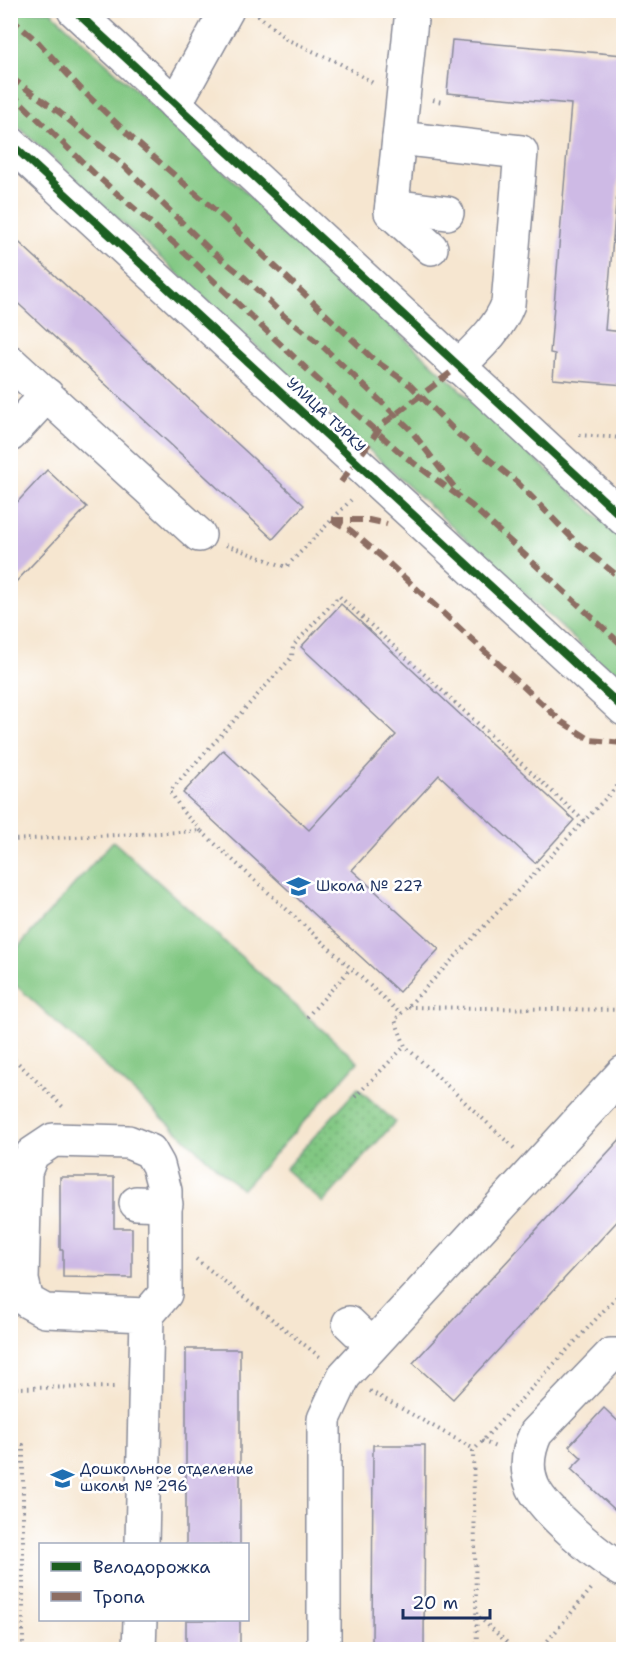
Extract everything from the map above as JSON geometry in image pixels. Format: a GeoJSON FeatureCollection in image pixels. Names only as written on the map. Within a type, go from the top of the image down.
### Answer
{"type":"FeatureCollection","features":[{"type":"Feature","properties":{"kind":"street"},"geometry":{"type":"LineString","coordinates":[[74,10],[624,519]]}},
{"type":"Feature","properties":{"kind":"street"},"geometry":{"type":"LineString","coordinates":[[175,104],[226,10]]}},
{"type":"Feature","properties":{"kind":"street"},"geometry":{"type":"LineString","coordinates":[[412,10],[391,212],[431,248]]}},
{"type":"Feature","properties":{"kind":"street"},"geometry":{"type":"LineString","coordinates":[[399,138],[521,152],[508,304],[502,320],[458,367]]}},
{"type":"Feature","properties":{"kind":"street","name":"УЛИЦА ТУРКУ"},"geometry":{"type":"LineString","coordinates":[[10,143],[624,708]]}},
{"type":"Feature","properties":{"kind":"street"},"geometry":{"type":"LineString","coordinates":[[392,206],[447,213]]}},
{"type":"Feature","properties":{"kind":"street"},"geometry":{"type":"LineString","coordinates":[[10,362],[199,535]]}},
{"type":"Feature","properties":{"kind":"street"},"geometry":{"type":"LineString","coordinates":[[10,435],[47,396]]}},
{"type":"Feature","properties":{"kind":"street"},"geometry":{"type":"LineString","coordinates":[[324,1650],[324,1419],[361,1334],[534,1167],[624,1072]]}},
{"type":"Feature","properties":{"kind":"street"},"geometry":{"type":"LineString","coordinates":[[142,1543],[147,1315],[165,1294],[156,1214],[165,1191],[158,1165],[150,1151],[128,1142],[53,1140],[32,1154],[25,1172],[22,1280],[27,1301],[45,1311],[147,1315]]}},
{"type":"Feature","properties":{"kind":"street"},"geometry":{"type":"LineString","coordinates":[[618,1568],[593,1551],[539,1496],[533,1487],[528,1466],[529,1447],[536,1433],[611,1355],[624,1354]]}},
{"type":"Feature","properties":{"kind":"street"},"geometry":{"type":"LineString","coordinates":[[139,1650],[140,1621]]}},
{"type":"Feature","properties":{"kind":"path"},"geometry":{"type":"LineString","coordinates":[[253,10],[292,43],[339,63],[403,97],[442,102]]}},
{"type":"Feature","properties":{"kind":"path"},"geometry":{"type":"LineString","coordinates":[[572,435],[624,438]]}},
{"type":"Feature","properties":{"kind":"path"},"geometry":{"type":"LineString","coordinates":[[199,535],[286,567],[356,495]]}},
{"type":"Feature","properties":{"kind":"path"},"geometry":{"type":"LineString","coordinates":[[401,1014],[201,831],[183,812],[170,791],[292,657],[293,646],[339,596],[584,821]]}},
{"type":"Feature","properties":{"kind":"path"},"geometry":{"type":"LineString","coordinates":[[534,1167],[405,1046],[395,1020],[624,779]]}},
{"type":"Feature","properties":{"kind":"path"},"geometry":{"type":"LineString","coordinates":[[10,840],[201,831]]}},
{"type":"Feature","properties":{"kind":"path"},"geometry":{"type":"LineString","coordinates":[[307,1017],[351,968]]}},
{"type":"Feature","properties":{"kind":"path"},"geometry":{"type":"LineString","coordinates":[[407,1007],[623,1010]]}},
{"type":"Feature","properties":{"kind":"path"},"geometry":{"type":"LineString","coordinates":[[355,1097],[405,1046]]}},
{"type":"Feature","properties":{"kind":"path"},"geometry":{"type":"LineString","coordinates":[[10,1055],[95,1140]]}},
{"type":"Feature","properties":{"kind":"path"},"geometry":{"type":"LineString","coordinates":[[156,1214],[344,1376],[474,1449]]}},
{"type":"Feature","properties":{"kind":"path"},"geometry":{"type":"LineString","coordinates":[[10,1388],[146,1387]]}},
{"type":"Feature","properties":{"kind":"path"},"geometry":{"type":"LineString","coordinates":[[10,1445],[23,1445],[23,1650]]}},
{"type":"Feature","properties":{"kind":"path"},"geometry":{"type":"LineString","coordinates":[[540,1650],[618,1568]]}},
{"type":"Feature","properties":{"kind":"path"},"geometry":{"type":"LineString","coordinates":[[478,1616],[515,1650]]}},
{"type":"Feature","properties":{"kind":"green space"},"geometry":{"type":"Polygon","coordinates":[[[10,11],[50,11],[623,540],[623,684],[11,120],[10,11]]]}},
{"type":"Feature","properties":{"kind":"green space"},"geometry":{"type":"Polygon","coordinates":[[[113,841],[358,1062],[242,1190],[11,981],[11,955],[113,841]]]}},
{"type":"Feature","properties":{"kind":"green space"},"geometry":{"type":"Polygon","coordinates":[[[358,1088],[395,1122],[323,1203],[285,1169],[358,1088]]]}},
{"type":"Feature","properties":{"kind":"building"},"geometry":{"type":"Polygon","coordinates":[[[452,40],[623,55],[621,81],[624,82],[624,113],[605,330],[624,332],[624,385],[553,379],[555,354],[550,353],[571,104],[447,93],[452,40]]]}},
{"type":"Feature","properties":{"kind":"building"},"geometry":{"type":"Polygon","coordinates":[[[10,234],[304,505],[273,539],[10,296],[10,234]]]}},
{"type":"Feature","properties":{"kind":"building"},"geometry":{"type":"Polygon","coordinates":[[[47,470],[87,507],[10,588],[10,510],[47,470]]]}},
{"type":"Feature","properties":{"kind":"building"},"geometry":{"type":"Polygon","coordinates":[[[341,604],[574,820],[535,863],[439,775],[352,870],[439,949],[399,992],[183,793],[223,750],[309,830],[396,735],[301,647],[341,604]]]}},
{"type":"Feature","properties":{"kind":"building"},"geometry":{"type":"Polygon","coordinates":[[[624,1135],[624,1214],[453,1399],[413,1363],[624,1135]]]}},
{"type":"Feature","properties":{"kind":"building"},"geometry":{"type":"Polygon","coordinates":[[[60,1177],[114,1177],[114,1228],[132,1228],[132,1278],[63,1277],[63,1250],[60,1250],[60,1177]]]}},
{"type":"Feature","properties":{"kind":"building"},"geometry":{"type":"Polygon","coordinates":[[[186,1349],[240,1349],[240,1543],[186,1543],[186,1349]]]}},
{"type":"Feature","properties":{"kind":"building"},"geometry":{"type":"Polygon","coordinates":[[[604,1408],[624,1427],[624,1518],[571,1469],[582,1458],[569,1446],[604,1408]]]}},
{"type":"Feature","properties":{"kind":"building"},"geometry":{"type":"Polygon","coordinates":[[[373,1445],[425,1445],[424,1650],[372,1650],[373,1445]]]}},
{"type":"Feature","properties":{"kind":"building"},"geometry":{"type":"Polygon","coordinates":[[[186,1621],[240,1621],[240,1650],[186,1650],[186,1621]]]}},
{"type":"Feature","properties":{"kind":"marked path"},"geometry":{"type":"LineString","coordinates":[[10,18],[37,41],[82,90],[134,140],[224,218],[373,359],[410,385],[459,435],[517,482],[577,543],[624,581]]}},
{"type":"Feature","properties":{"kind":"marked path"},"geometry":{"type":"LineString","coordinates":[[10,77],[59,112],[120,162],[209,249],[244,277],[284,316],[320,344],[410,429],[458,492]]}},
{"type":"Feature","properties":{"kind":"marked path"},"geometry":{"type":"LineString","coordinates":[[10,92],[97,176],[174,243],[315,377],[403,455],[472,506],[624,647]]}},
{"type":"Feature","properties":{"kind":"marked path"},"geometry":{"type":"LineString","coordinates":[[341,482],[383,424],[458,367]]}},
{"type":"Feature","properties":{"kind":"marked path"},"geometry":{"type":"LineString","coordinates":[[332,520],[350,530],[383,558],[562,722],[591,740],[623,743]]}},
{"type":"Feature","properties":{"kind":"marked path"},"geometry":{"type":"LineString","coordinates":[[332,520],[369,520],[387,524]]}},
{"type":"Feature","properties":{"kind":"cycle path"},"geometry":{"type":"LineString","coordinates":[[74,10],[624,519]]}},
{"type":"Feature","properties":{"kind":"cycle path"},"geometry":{"type":"LineString","coordinates":[[10,143],[624,709]]}},
{"type":"Feature","properties":{"kind":"place","name":"Школа № 227"},"geometry":{"type":"Point","coordinates":[298,886]}},
{"type":"Feature","properties":{"kind":"place","name":"Дошкольное отделение школы № 296"},"geometry":{"type":"Point","coordinates":[62,1478]}}]}
